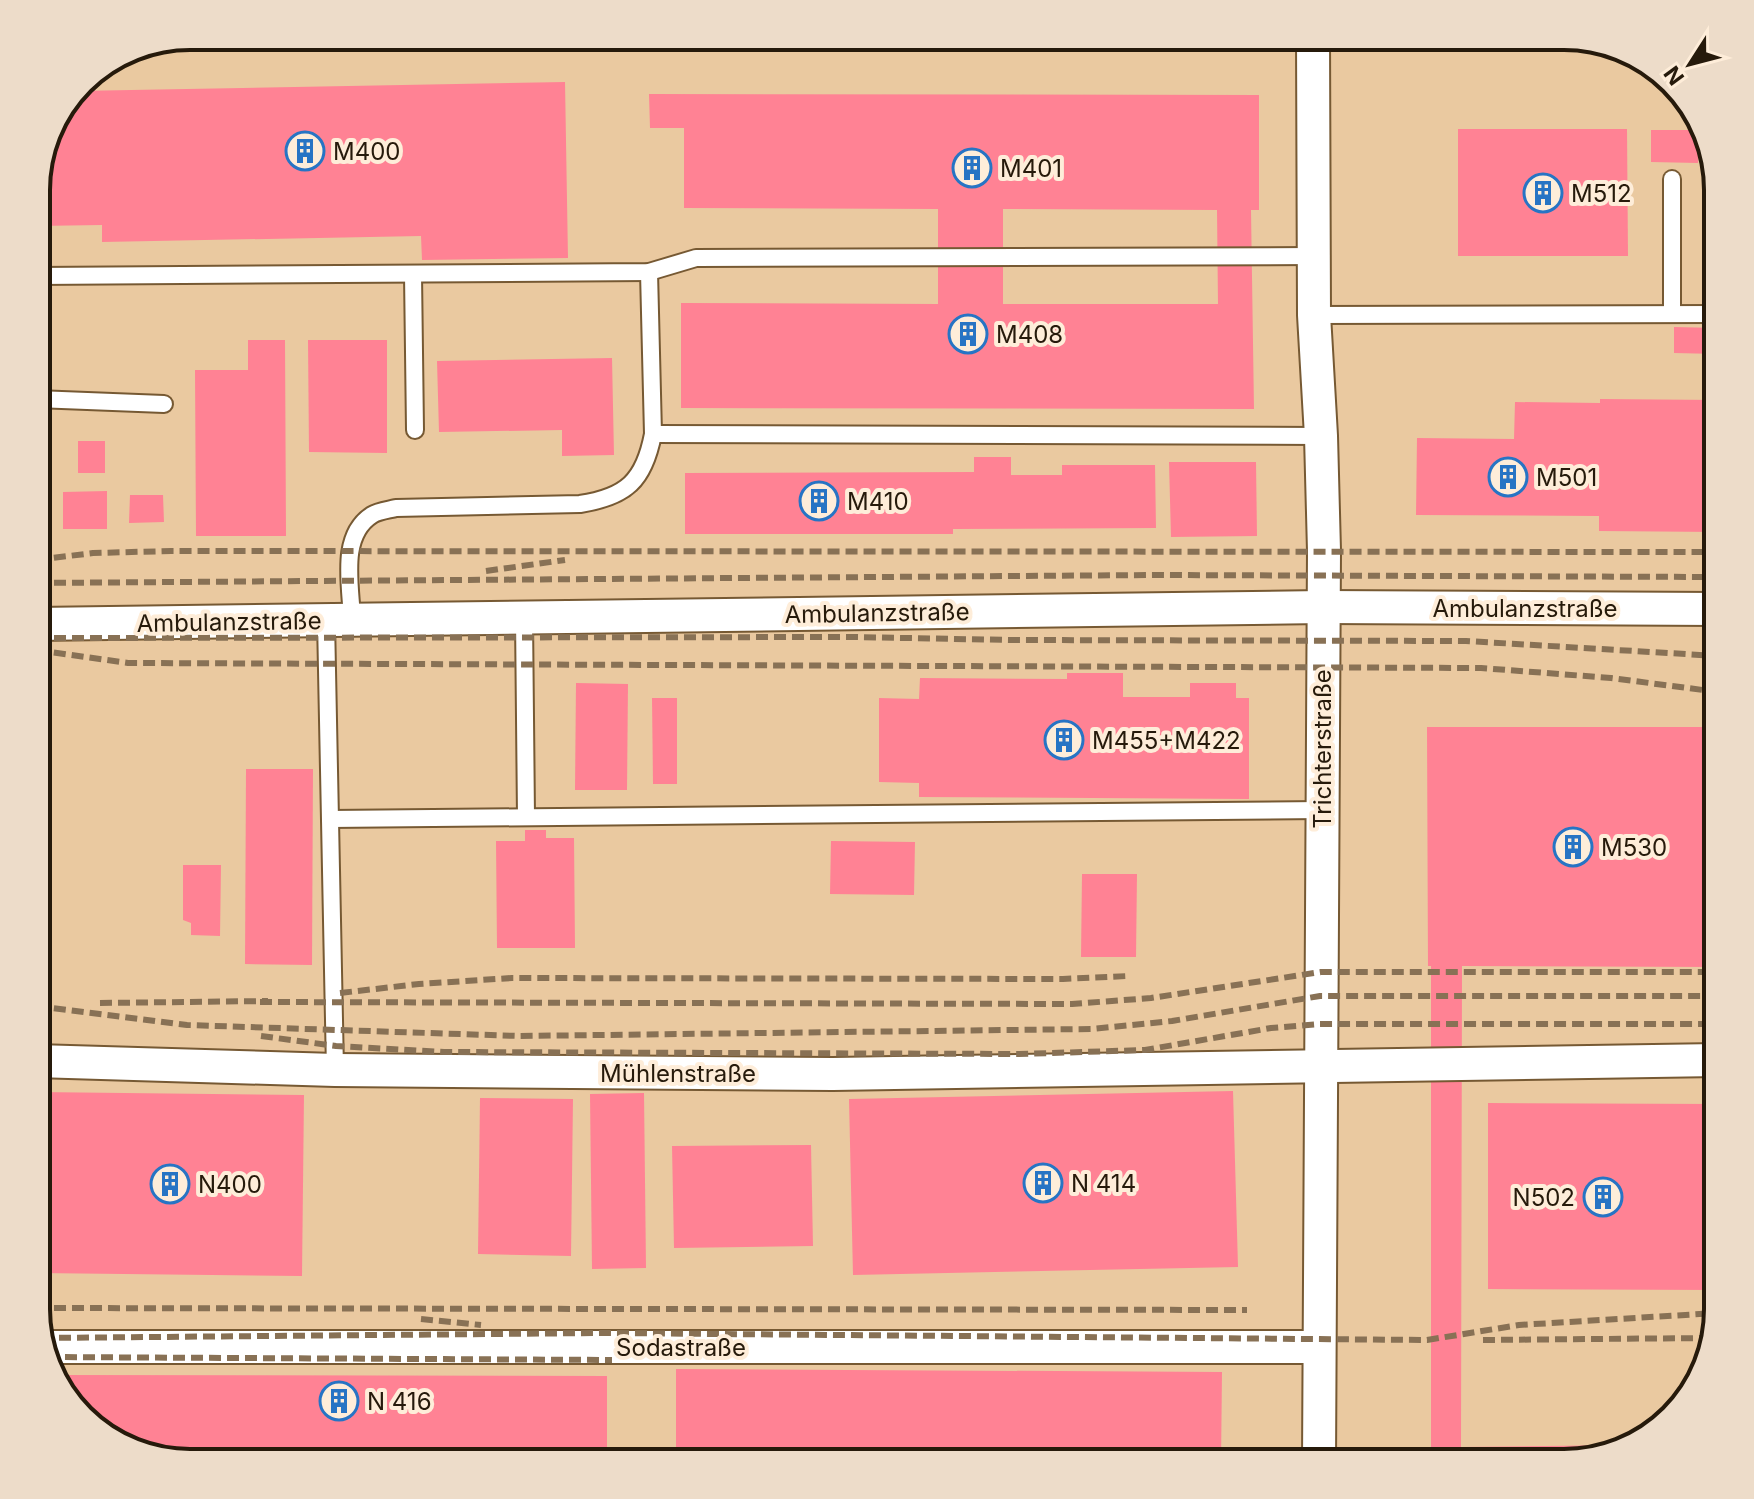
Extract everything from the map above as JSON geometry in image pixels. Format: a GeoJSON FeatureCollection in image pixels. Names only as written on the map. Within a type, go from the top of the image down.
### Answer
{"type":"FeatureCollection","features":[{"type":"Feature","properties":{"kind":"street","name":"Trichterstraße"},"geometry":{"type":"LineString","coordinates":[[1313,50],[1314,315],[1321,436],[1323,607],[1319,1449]]}},
{"type":"Feature","properties":{"kind":"street","name":"Ambulanzstraße"},"geometry":{"type":"LineString","coordinates":[[50,624],[1323,607],[1704,609]]}},
{"type":"Feature","properties":{"kind":"street","name":"Mühlenstraße"},"geometry":{"type":"LineString","coordinates":[[50,1061],[335,1070],[833,1074],[1704,1060]]}},
{"type":"Feature","properties":{"kind":"street","name":"Sodastraße"},"geometry":{"type":"LineString","coordinates":[[56,1347],[1318,1347]]}},
{"type":"Feature","properties":{"kind":"lane"},"geometry":{"type":"LineString","coordinates":[[1672,179],[1672,314]]}},
{"type":"Feature","properties":{"kind":"lane"},"geometry":{"type":"LineString","coordinates":[[50,276],[649,272],[696,258],[1314,256]]}},
{"type":"Feature","properties":{"kind":"lane"},"geometry":{"type":"LineString","coordinates":[[335,1070],[330,819],[339,620],[355,530],[373,514],[396,508],[580,504],[610,500],[630,486],[649,459],[653,434],[649,272]]}},
{"type":"Feature","properties":{"kind":"lane"},"geometry":{"type":"LineString","coordinates":[[413,274],[415,430]]}},
{"type":"Feature","properties":{"kind":"lane"},"geometry":{"type":"LineString","coordinates":[[1314,315],[1704,314]]}},
{"type":"Feature","properties":{"kind":"lane"},"geometry":{"type":"LineString","coordinates":[[50,400],[164,404]]}},
{"type":"Feature","properties":{"kind":"lane"},"geometry":{"type":"LineString","coordinates":[[653,434],[1321,436]]}},
{"type":"Feature","properties":{"kind":"lane"},"geometry":{"type":"LineString","coordinates":[[524,618],[526,817]]}},
{"type":"Feature","properties":{"kind":"lane"},"geometry":{"type":"LineString","coordinates":[[330,819],[1322,810]]}},
{"type":"Feature","properties":{"kind":"building","name":"M400"},"geometry":{"type":"Polygon","coordinates":[[[565,82],[568,258],[422,260],[421,236],[102,242],[102,225],[50,226],[50,181],[55,154],[64,128],[93,91],[565,82]]]}},
{"type":"Feature","properties":{"kind":"building"},"geometry":{"type":"Polygon","coordinates":[[[649,94],[1259,95],[1259,210],[1251,210],[1254,409],[681,408],[681,303],[938,304],[938,209],[684,208],[684,128],[650,128],[649,94]],[[1003,209],[1003,304],[1218,304],[1217,210],[1003,209]]]}},
{"type":"Feature","properties":{"kind":"building","name":"M512"},"geometry":{"type":"Polygon","coordinates":[[[1458,129],[1627,129],[1628,256],[1458,256],[1458,129]]]}},
{"type":"Feature","properties":{"kind":"building"},"geometry":{"type":"Polygon","coordinates":[[[1651,130],[1691,130],[1698,151],[1698,163],[1651,162],[1651,130]]]}},
{"type":"Feature","properties":{"kind":"building"},"geometry":{"type":"Polygon","coordinates":[[[1674,327],[1704,328],[1704,354],[1674,353],[1674,327]]]}},
{"type":"Feature","properties":{"kind":"building"},"geometry":{"type":"Polygon","coordinates":[[[248,340],[285,340],[286,536],[196,536],[195,370],[248,370],[248,340]]]}},
{"type":"Feature","properties":{"kind":"building"},"geometry":{"type":"Polygon","coordinates":[[[308,340],[387,340],[387,453],[309,452],[308,340]]]}},
{"type":"Feature","properties":{"kind":"building"},"geometry":{"type":"Polygon","coordinates":[[[612,358],[614,455],[562,456],[562,430],[439,432],[437,361],[612,358]]]}},
{"type":"Feature","properties":{"kind":"building"},"geometry":{"type":"Polygon","coordinates":[[[1600,399],[1704,400],[1704,532],[1599,531],[1599,516],[1416,515],[1417,438],[1514,439],[1515,402],[1600,403],[1600,399]]]}},
{"type":"Feature","properties":{"kind":"building"},"geometry":{"type":"Polygon","coordinates":[[[78,441],[105,441],[105,473],[78,473],[78,441]]]}},
{"type":"Feature","properties":{"kind":"building"},"geometry":{"type":"Polygon","coordinates":[[[974,457],[1011,457],[1011,475],[1062,475],[1062,465],[1155,465],[1156,528],[953,529],[953,534],[685,534],[685,473],[974,472],[974,457]]]}},
{"type":"Feature","properties":{"kind":"building"},"geometry":{"type":"Polygon","coordinates":[[[1169,462],[1256,462],[1257,536],[1171,537],[1169,462]]]}},
{"type":"Feature","properties":{"kind":"building"},"geometry":{"type":"Polygon","coordinates":[[[107,491],[107,529],[63,529],[63,492],[107,491]]]}},
{"type":"Feature","properties":{"kind":"building"},"geometry":{"type":"Polygon","coordinates":[[[130,495],[163,495],[164,522],[129,523],[130,495]]]}},
{"type":"Feature","properties":{"kind":"building","name":"M455+M422"},"geometry":{"type":"Polygon","coordinates":[[[1067,673],[1123,673],[1123,697],[1190,697],[1190,683],[1236,683],[1236,698],[1249,698],[1249,799],[919,797],[919,783],[879,782],[879,698],[919,699],[920,678],[1067,679],[1067,673]]]}},
{"type":"Feature","properties":{"kind":"building"},"geometry":{"type":"Polygon","coordinates":[[[576,683],[628,684],[627,790],[575,790],[576,683]]]}},
{"type":"Feature","properties":{"kind":"building"},"geometry":{"type":"Polygon","coordinates":[[[652,698],[677,698],[677,784],[653,784],[652,698]]]}},
{"type":"Feature","properties":{"kind":"building","name":"M530"},"geometry":{"type":"Polygon","coordinates":[[[1427,727],[1704,727],[1704,967],[1462,966],[1461,1447],[1594,1445],[1564,1449],[1363,1449],[1431,1447],[1431,966],[1428,966],[1427,727]]]}},
{"type":"Feature","properties":{"kind":"building"},"geometry":{"type":"Polygon","coordinates":[[[246,769],[313,769],[312,965],[245,964],[246,769]]]}},
{"type":"Feature","properties":{"kind":"building"},"geometry":{"type":"Polygon","coordinates":[[[525,830],[546,830],[546,838],[574,838],[575,948],[497,948],[496,841],[525,841],[525,830]]]}},
{"type":"Feature","properties":{"kind":"building"},"geometry":{"type":"Polygon","coordinates":[[[831,841],[915,842],[914,895],[830,894],[831,841]]]}},
{"type":"Feature","properties":{"kind":"building"},"geometry":{"type":"Polygon","coordinates":[[[183,865],[221,865],[220,936],[191,935],[191,923],[183,920],[183,865]]]}},
{"type":"Feature","properties":{"kind":"building"},"geometry":{"type":"Polygon","coordinates":[[[1082,874],[1137,874],[1136,957],[1081,957],[1082,874]]]}},
{"type":"Feature","properties":{"kind":"building","name":"N 414"},"geometry":{"type":"Polygon","coordinates":[[[1233,1091],[1238,1267],[853,1275],[849,1099],[1233,1091]]]}},
{"type":"Feature","properties":{"kind":"building","name":"N400"},"geometry":{"type":"Polygon","coordinates":[[[50,1092],[304,1095],[302,1276],[50,1273],[50,1092]]]}},
{"type":"Feature","properties":{"kind":"building"},"geometry":{"type":"Polygon","coordinates":[[[644,1093],[646,1268],[592,1269],[590,1094],[644,1093]]]}},
{"type":"Feature","properties":{"kind":"building"},"geometry":{"type":"Polygon","coordinates":[[[480,1098],[573,1099],[571,1256],[478,1254],[480,1098]]]}},
{"type":"Feature","properties":{"kind":"building","name":"N502"},"geometry":{"type":"Polygon","coordinates":[[[1488,1103],[1704,1104],[1704,1290],[1488,1289],[1488,1103]]]}},
{"type":"Feature","properties":{"kind":"building"},"geometry":{"type":"Polygon","coordinates":[[[811,1145],[813,1246],[674,1248],[672,1146],[811,1145]]]}},
{"type":"Feature","properties":{"kind":"building"},"geometry":{"type":"Polygon","coordinates":[[[676,1369],[1222,1372],[1221,1449],[676,1449],[676,1369]]]}},
{"type":"Feature","properties":{"kind":"building","name":"N 416"},"geometry":{"type":"Polygon","coordinates":[[[67,1375],[607,1376],[607,1449],[190,1449],[145,1442],[120,1430],[98,1414],[67,1375]]]}},
{"type":"Feature","properties":{"kind":"railway"},"geometry":{"type":"LineString","coordinates":[[50,558],[93,553],[171,551],[1704,552]]}},
{"type":"Feature","properties":{"kind":"railway"},"geometry":{"type":"LineString","coordinates":[[486,571],[565,560]]}},
{"type":"Feature","properties":{"kind":"railway"},"geometry":{"type":"LineString","coordinates":[[50,583],[1158,575],[1704,577]]}},
{"type":"Feature","properties":{"kind":"railway"},"geometry":{"type":"LineString","coordinates":[[50,638],[854,637],[1466,641],[1704,655]]}},
{"type":"Feature","properties":{"kind":"railway"},"geometry":{"type":"LineString","coordinates":[[50,652],[128,663],[1481,668],[1611,678],[1704,690]]}},
{"type":"Feature","properties":{"kind":"railway"},"geometry":{"type":"LineString","coordinates":[[260,1002],[1072,1004],[1151,998],[1321,972],[1704,972]]}},
{"type":"Feature","properties":{"kind":"railway"},"geometry":{"type":"LineString","coordinates":[[340,993],[512,978],[1063,979],[1128,976]]}},
{"type":"Feature","properties":{"kind":"railway"},"geometry":{"type":"LineString","coordinates":[[50,1008],[187,1025],[519,1036],[1091,1029],[1172,1021],[1320,996],[1704,996]]}},
{"type":"Feature","properties":{"kind":"railway"},"geometry":{"type":"LineString","coordinates":[[100,1003],[268,1001]]}},
{"type":"Feature","properties":{"kind":"railway"},"geometry":{"type":"LineString","coordinates":[[261,1036],[336,1046],[444,1052],[1019,1054],[1145,1050],[1271,1028],[1320,1024],[1704,1024]]}},
{"type":"Feature","properties":{"kind":"railway"},"geometry":{"type":"LineString","coordinates":[[50,1308],[1247,1310]]}},
{"type":"Feature","properties":{"kind":"railway"},"geometry":{"type":"LineString","coordinates":[[54,1338],[604,1333],[1427,1340],[1519,1325],[1704,1314]]}},
{"type":"Feature","properties":{"kind":"railway"},"geometry":{"type":"LineString","coordinates":[[421,1319],[481,1325]]}},
{"type":"Feature","properties":{"kind":"railway"},"geometry":{"type":"LineString","coordinates":[[1483,1340],[1701,1338]]}},
{"type":"Feature","properties":{"kind":"railway"},"geometry":{"type":"LineString","coordinates":[[59,1357],[612,1360]]}},
{"type":"Feature","properties":{"kind":"place","name":"M400"},"geometry":{"type":"Point","coordinates":[305,151]}},
{"type":"Feature","properties":{"kind":"place","name":"M401"},"geometry":{"type":"Point","coordinates":[972,168]}},
{"type":"Feature","properties":{"kind":"place","name":"M512"},"geometry":{"type":"Point","coordinates":[1543,193]}},
{"type":"Feature","properties":{"kind":"place","name":"M408"},"geometry":{"type":"Point","coordinates":[968,334]}},
{"type":"Feature","properties":{"kind":"place","name":"M501"},"geometry":{"type":"Point","coordinates":[1508,477]}},
{"type":"Feature","properties":{"kind":"place","name":"M410"},"geometry":{"type":"Point","coordinates":[819,501]}},
{"type":"Feature","properties":{"kind":"place","name":"M455+M422"},"geometry":{"type":"Point","coordinates":[1064,740]}},
{"type":"Feature","properties":{"kind":"place","name":"M530"},"geometry":{"type":"Point","coordinates":[1573,847]}},
{"type":"Feature","properties":{"kind":"place","name":"N 414"},"geometry":{"type":"Point","coordinates":[1043,1183]}},
{"type":"Feature","properties":{"kind":"place","name":"N400"},"geometry":{"type":"Point","coordinates":[170,1184]}},
{"type":"Feature","properties":{"kind":"place","name":"N502"},"geometry":{"type":"Point","coordinates":[1603,1197]}},
{"type":"Feature","properties":{"kind":"place","name":"N 416"},"geometry":{"type":"Point","coordinates":[339,1401]}}]}
